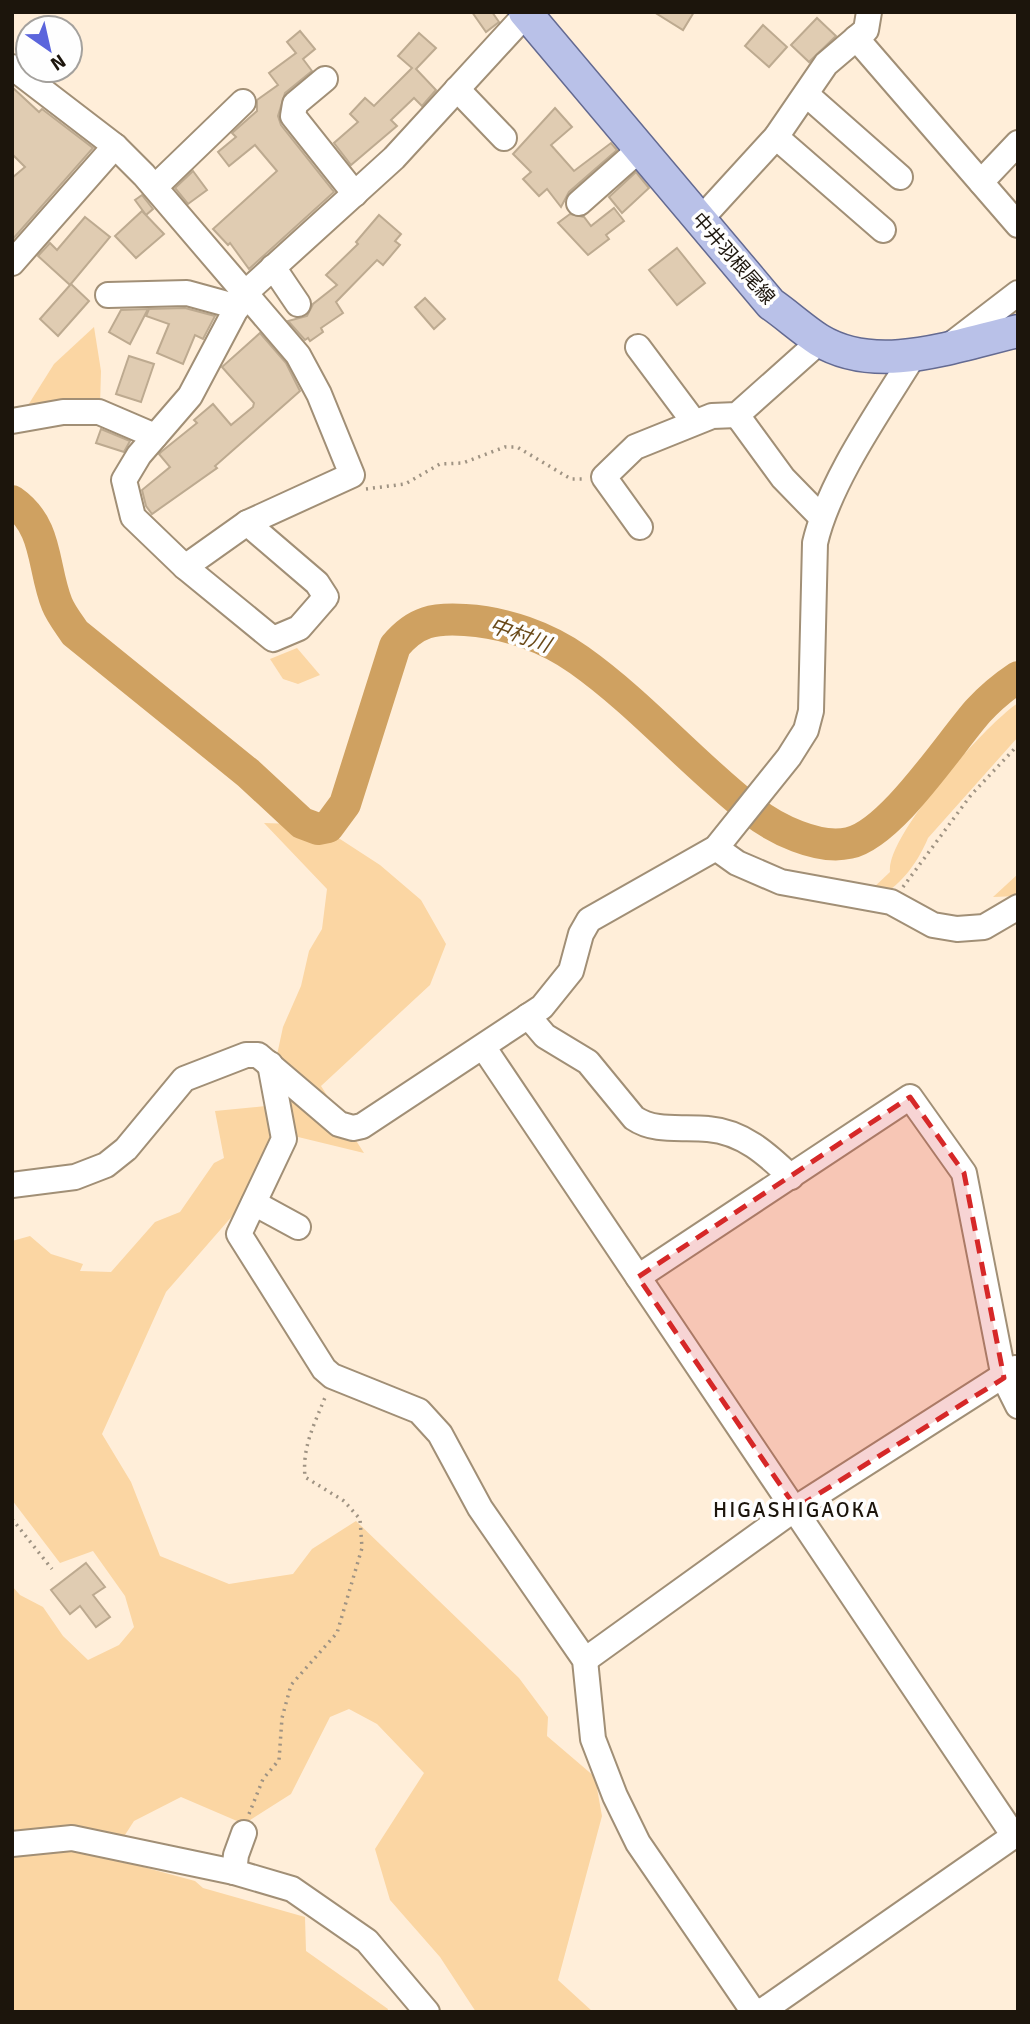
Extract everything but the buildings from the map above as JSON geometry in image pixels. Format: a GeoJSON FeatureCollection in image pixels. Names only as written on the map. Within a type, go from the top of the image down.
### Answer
{"type":"FeatureCollection","features":[{"type":"Feature","properties":{"kind":"main road","name":"中井羽根尾線"},"geometry":{"type":"LineString","coordinates":[[527,13],[771,304],[820,341],[863,356],[914,355],[1018,331]]}},
{"type":"Feature","properties":{"kind":"street"},"geometry":{"type":"LineString","coordinates":[[700,220],[776,136],[826,64],[866,30],[869,12]]}},
{"type":"Feature","properties":{"kind":"street"},"geometry":{"type":"LineString","coordinates":[[247,523],[317,583],[326,597],[299,628],[273,639],[185,567],[133,517],[124,480],[155,436],[190,396],[241,300],[273,267],[394,158],[527,13]]}},
{"type":"Feature","properties":{"kind":"street"},"geometry":{"type":"LineString","coordinates":[[856,38],[1018,225]]}},
{"type":"Feature","properties":{"kind":"street"},"geometry":{"type":"LineString","coordinates":[[12,67],[115,146],[155,187],[241,300],[298,355],[319,394],[352,475],[247,523],[185,567]]}},
{"type":"Feature","properties":{"kind":"street"},"geometry":{"type":"LineString","coordinates":[[325,79],[295,104],[293,116],[355,194]]}},
{"type":"Feature","properties":{"kind":"street"},"geometry":{"type":"LineString","coordinates":[[457,89],[504,138]]}},
{"type":"Feature","properties":{"kind":"street"},"geometry":{"type":"LineString","coordinates":[[807,95],[901,177]]}},
{"type":"Feature","properties":{"kind":"street"},"geometry":{"type":"LineString","coordinates":[[155,187],[243,102]]}},
{"type":"Feature","properties":{"kind":"street"},"geometry":{"type":"LineString","coordinates":[[776,136],[883,230]]}},
{"type":"Feature","properties":{"kind":"street"},"geometry":{"type":"LineString","coordinates":[[981,182],[1018,143]]}},
{"type":"Feature","properties":{"kind":"street"},"geometry":{"type":"LineString","coordinates":[[12,263],[115,146]]}},
{"type":"Feature","properties":{"kind":"street"},"geometry":{"type":"LineString","coordinates":[[579,203],[640,149]]}},
{"type":"Feature","properties":{"kind":"street"},"geometry":{"type":"LineString","coordinates":[[273,267],[298,304]]}},
{"type":"Feature","properties":{"kind":"street"},"geometry":{"type":"LineString","coordinates":[[108,295],[187,293],[241,300]]}},
{"type":"Feature","properties":{"kind":"street"},"geometry":{"type":"LineString","coordinates":[[947,347],[1018,293]]}},
{"type":"Feature","properties":{"kind":"street"},"geometry":{"type":"LineString","coordinates":[[640,527],[604,477],[635,447],[712,416],[737,415],[820,341]]}},
{"type":"Feature","properties":{"kind":"street"},"geometry":{"type":"LineString","coordinates":[[638,347],[694,422]]}},
{"type":"Feature","properties":{"kind":"street"},"geometry":{"type":"LineString","coordinates":[[12,1185],[75,1177],[106,1164],[148,1124],[173,1088],[198,1072],[246,1055],[258,1055],[339,1124],[353,1128],[377,1118],[542,1007],[571,971],[581,934],[589,920],[721,844],[799,743],[811,711],[812,581],[815,544],[821,517],[878,412],[914,355]]}},
{"type":"Feature","properties":{"kind":"street"},"geometry":{"type":"LineString","coordinates":[[12,421],[63,412],[99,412],[155,436]]}},
{"type":"Feature","properties":{"kind":"street"},"geometry":{"type":"LineString","coordinates":[[737,415],[783,478],[821,517]]}},
{"type":"Feature","properties":{"kind":"street"},"geometry":{"type":"LineString","coordinates":[[721,844],[737,863],[781,882],[891,902],[933,925],[957,929],[984,927],[1018,907]]}},
{"type":"Feature","properties":{"kind":"street"},"geometry":{"type":"LineString","coordinates":[[528,1016],[545,1036],[588,1062],[635,1118],[644,1124],[711,1129],[756,1144],[791,1177]]}},
{"type":"Feature","properties":{"kind":"street"},"geometry":{"type":"LineString","coordinates":[[270,1064],[284,1139],[239,1234],[321,1365],[332,1376],[419,1411],[455,1456],[480,1508],[585,1660],[593,1739],[615,1796],[638,1843],[751,2008],[761,2012],[1016,1835],[484,1048]]}},
{"type":"Feature","properties":{"kind":"street"},"geometry":{"type":"LineString","coordinates":[[638,1277],[909,1097],[964,1173],[1018,1406]]}},
{"type":"Feature","properties":{"kind":"street"},"geometry":{"type":"LineString","coordinates":[[254,1203],[298,1228]]}},
{"type":"Feature","properties":{"kind":"street"},"geometry":{"type":"LineString","coordinates":[[585,1660],[796,1508],[1011,1372]]}},
{"type":"Feature","properties":{"kind":"street"},"geometry":{"type":"LineString","coordinates":[[234,1872],[236,1855],[244,1833]]}},
{"type":"Feature","properties":{"kind":"street"},"geometry":{"type":"LineString","coordinates":[[12,1844],[72,1838],[234,1872],[292,1889],[367,1941],[427,2012]]}},
{"type":"Feature","properties":{"kind":"path"},"geometry":{"type":"LineString","coordinates":[[352,475],[366,490],[405,484],[440,464],[463,463],[505,447],[517,447],[570,479],[604,477]]}},
{"type":"Feature","properties":{"kind":"path"},"geometry":{"type":"LineString","coordinates":[[891,902],[971,795],[1018,745]]}},
{"type":"Feature","properties":{"kind":"path"},"geometry":{"type":"LineString","coordinates":[[244,1833],[263,1779],[279,1760],[282,1718],[291,1685],[337,1633],[362,1548],[360,1519],[344,1501],[305,1477],[304,1461],[309,1432],[332,1376]]}},
{"type":"Feature","properties":{"kind":"path"},"geometry":{"type":"LineString","coordinates":[[12,1519],[52,1569]]}},
{"type":"Feature","properties":{"kind":"highlighted area"},"geometry":{"type":"Polygon","coordinates":[[[910,1097],[964,1173],[1004,1378],[796,1508],[638,1277],[910,1097]]]}},
{"type":"Feature","properties":{"kind":"shaded area"},"geometry":{"type":"Polygon","coordinates":[[[94,327],[101,371],[100,407],[25,410],[54,364],[94,327]]]}},
{"type":"Feature","properties":{"kind":"shaded area"},"geometry":{"type":"Polygon","coordinates":[[[297,648],[320,675],[298,684],[283,679],[270,659],[297,648]]]}},
{"type":"Feature","properties":{"kind":"shaded area"},"geometry":{"type":"Polygon","coordinates":[[[1018,703],[1018,737],[928,838],[915,863],[903,878],[881,895],[870,891],[890,872],[893,856],[904,834],[940,782],[984,733],[1018,703]]]}},
{"type":"Feature","properties":{"kind":"shaded area"},"geometry":{"type":"Polygon","coordinates":[[[264,823],[294,824],[340,839],[380,865],[421,900],[446,944],[430,985],[321,1086],[364,1153],[294,1136],[255,1190],[166,1292],[102,1434],[131,1482],[160,1556],[229,1584],[293,1574],[312,1549],[356,1521],[519,1678],[548,1717],[547,1736],[595,1777],[602,1816],[558,1980],[593,2012],[476,2012],[440,1957],[390,1900],[375,1849],[424,1773],[377,1724],[349,1709],[330,1717],[291,1794],[244,1824],[181,1797],[134,1821],[110,1858],[195,1881],[203,1888],[305,1917],[306,1951],[388,2009],[387,2012],[12,2012],[12,1586],[20,1595],[43,1607],[63,1636],[88,1660],[119,1645],[134,1627],[125,1596],[93,1551],[60,1563],[12,1500],[12,1241],[30,1236],[51,1254],[83,1264],[80,1271],[111,1272],[155,1222],[180,1212],[214,1163],[224,1158],[215,1111],[266,1106],[283,1027],[301,986],[309,951],[322,929],[327,889],[264,823]]]}},
{"type":"Feature","properties":{"kind":"shaded area"},"geometry":{"type":"Polygon","coordinates":[[[1018,874],[1018,896],[993,897],[1018,874]]]}},
{"type":"Feature","properties":{"kind":"waterway","name":"中村川"},"geometry":{"type":"LineString","coordinates":[[12,501],[24,511],[39,535],[57,604],[75,633],[248,773],[302,823],[318,829],[328,827],[345,804],[395,646],[410,631],[435,621],[480,621],[510,627],[553,644],[579,660],[624,695],[751,810],[784,831],[824,843],[849,843],[883,823],[918,786],[978,711],[1018,677]]}},
{"type":"Feature","properties":{"kind":"district","name":"HIGASHIGAOKA"},"geometry":{"type":"Point","coordinates":[797,1510]}}]}
